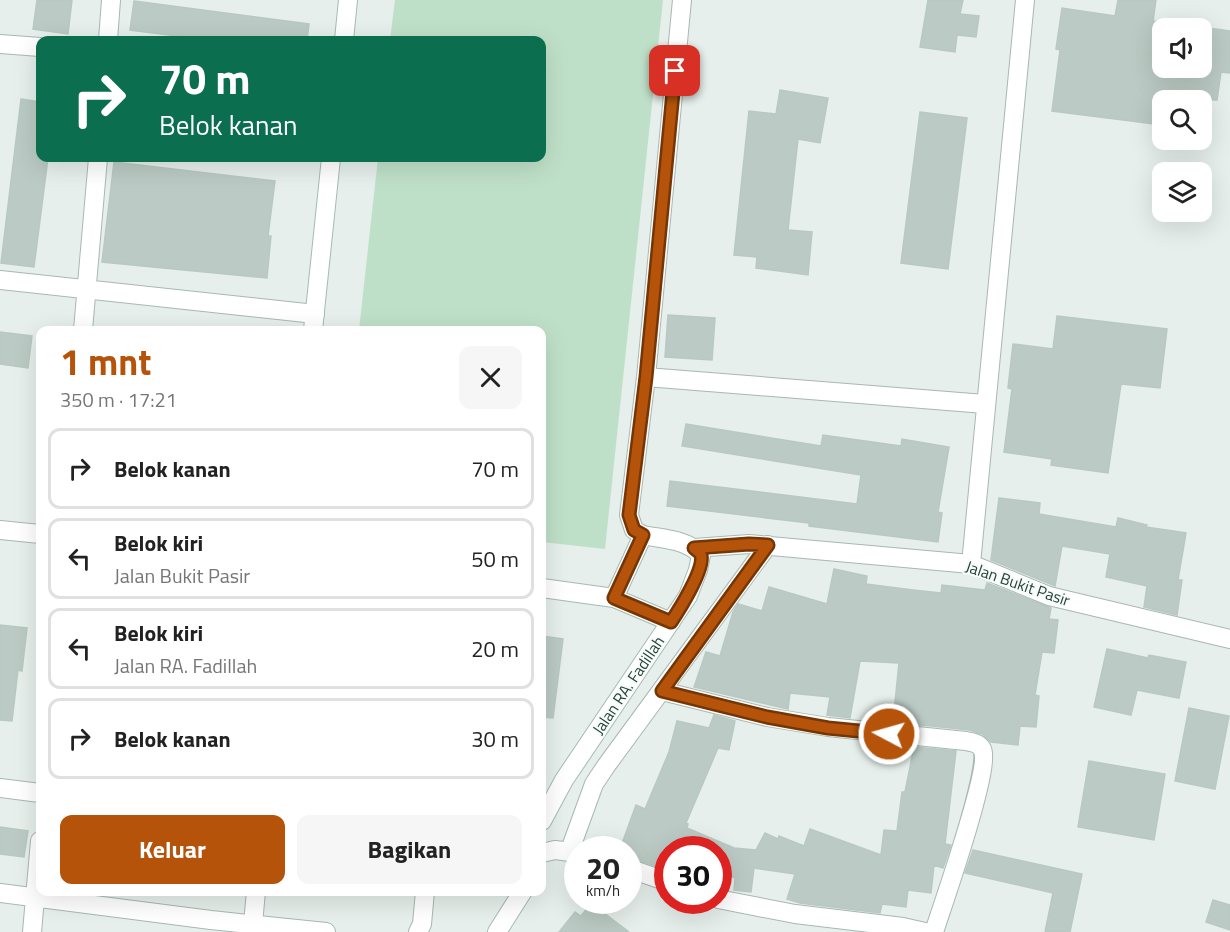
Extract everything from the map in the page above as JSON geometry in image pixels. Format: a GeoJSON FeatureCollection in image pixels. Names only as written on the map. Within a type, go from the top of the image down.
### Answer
{"type":"FeatureCollection","features":[{"type":"Feature","properties":{"kind":"street"},"geometry":{"type":"LineString","coordinates":[[108,36],[111,0]]}},
{"type":"Feature","properties":{"kind":"street"},"geometry":{"type":"LineString","coordinates":[[344,36],[348,0]]}},
{"type":"Feature","properties":{"kind":"street"},"geometry":{"type":"LineString","coordinates":[[682,0],[646,377],[629,515],[634,530],[643,535],[666,538],[694,548]]}},
{"type":"Feature","properties":{"kind":"street"},"geometry":{"type":"LineString","coordinates":[[971,564],[1025,0]]}},
{"type":"Feature","properties":{"kind":"street"},"geometry":{"type":"LineString","coordinates":[[0,44],[36,47]]}},
{"type":"Feature","properties":{"kind":"street"},"geometry":{"type":"LineString","coordinates":[[83,326],[98,162]]}},
{"type":"Feature","properties":{"kind":"street"},"geometry":{"type":"LineString","coordinates":[[0,280],[87,289],[314,322],[331,162]]}},
{"type":"Feature","properties":{"kind":"street"},"geometry":{"type":"LineString","coordinates":[[646,377],[985,404]]}},
{"type":"Feature","properties":{"kind":"street"},"geometry":{"type":"LineString","coordinates":[[0,530],[36,534]]}},
{"type":"Feature","properties":{"kind":"street"},"geometry":{"type":"LineString","coordinates":[[614,598],[643,535]]}},
{"type":"Feature","properties":{"kind":"street"},"geometry":{"type":"LineString","coordinates":[[579,836],[594,784],[768,545]]}},
{"type":"Feature","properties":{"kind":"street","name":"Jalan Bukit Pasir"},"geometry":{"type":"LineString","coordinates":[[694,548],[768,545],[971,564],[1049,596],[1230,639]]}},
{"type":"Feature","properties":{"kind":"street","name":"Jalan RA. Fadillah"},"geometry":{"type":"LineString","coordinates":[[546,814],[564,780],[688,596],[701,557],[700,552],[694,548]]}},
{"type":"Feature","properties":{"kind":"street"},"geometry":{"type":"LineString","coordinates":[[546,589],[614,598],[671,622]]}},
{"type":"Feature","properties":{"kind":"street"},"geometry":{"type":"LineString","coordinates":[[662,691],[767,717],[828,728],[966,741],[980,746],[984,757],[976,792],[956,866],[934,932]]}},
{"type":"Feature","properties":{"kind":"street"},"geometry":{"type":"LineString","coordinates":[[0,788],[36,792]]}},
{"type":"Feature","properties":{"kind":"street"},"geometry":{"type":"LineString","coordinates":[[546,852],[564,851]]}},
{"type":"Feature","properties":{"kind":"street"},"geometry":{"type":"LineString","coordinates":[[0,893],[211,926],[253,924],[326,932]]}},
{"type":"Feature","properties":{"kind":"street"},"geometry":{"type":"LineString","coordinates":[[253,924],[256,896]]}},
{"type":"Feature","properties":{"kind":"street"},"geometry":{"type":"LineString","coordinates":[[418,932],[422,924],[425,896]]}},
{"type":"Feature","properties":{"kind":"street"},"geometry":{"type":"LineString","coordinates":[[497,932],[520,896]]}},
{"type":"Feature","properties":{"kind":"street"},"geometry":{"type":"LineString","coordinates":[[32,932],[36,897]]}},
{"type":"Feature","properties":{"kind":"street"},"geometry":{"type":"LineString","coordinates":[[732,902],[795,914],[903,927],[926,932]]}},
{"type":"Feature","properties":{"kind":"green space"},"geometry":{"type":"Polygon","coordinates":[[[395,0],[663,0],[605,549],[546,542],[546,326],[359,326],[378,162],[546,162],[546,36],[390,36],[395,0]]]}},
{"type":"Feature","properties":{"kind":"building"},"geometry":{"type":"Polygon","coordinates":[[[37,0],[72,0],[68,34],[33,29],[37,0]]]}},
{"type":"Feature","properties":{"kind":"building"},"geometry":{"type":"Polygon","coordinates":[[[928,0],[963,0],[960,14],[979,16],[976,37],[957,35],[955,52],[920,47],[928,0]]]}},
{"type":"Feature","properties":{"kind":"building"},"geometry":{"type":"Polygon","coordinates":[[[1118,0],[1156,0],[1152,18],[1152,78],[1212,78],[1212,28],[1230,31],[1230,73],[1221,72],[1217,100],[1212,100],[1212,90],[1152,90],[1152,124],[1052,111],[1060,50],[1056,49],[1062,8],[1115,16],[1118,0]]]}},
{"type":"Feature","properties":{"kind":"building"},"geometry":{"type":"Polygon","coordinates":[[[134,1],[309,24],[308,36],[177,36],[130,30],[134,1]]]}},
{"type":"Feature","properties":{"kind":"building"},"geometry":{"type":"Polygon","coordinates":[[[780,90],[828,98],[820,143],[798,139],[788,230],[812,232],[808,275],[756,268],[757,257],[734,255],[749,111],[776,114],[780,90]]]}},
{"type":"Feature","properties":{"kind":"building"},"geometry":{"type":"Polygon","coordinates":[[[21,99],[36,101],[36,162],[47,162],[34,267],[1,263],[21,99]]]}},
{"type":"Feature","properties":{"kind":"building"},"geometry":{"type":"Polygon","coordinates":[[[920,112],[967,118],[948,269],[901,263],[920,112]]]}},
{"type":"Feature","properties":{"kind":"building"},"geometry":{"type":"Polygon","coordinates":[[[114,162],[275,181],[268,236],[271,236],[267,278],[102,262],[114,162]]]}},
{"type":"Feature","properties":{"kind":"building"},"geometry":{"type":"Polygon","coordinates":[[[668,315],[715,318],[712,360],[665,357],[668,315]]]}},
{"type":"Feature","properties":{"kind":"building"},"geometry":{"type":"Polygon","coordinates":[[[1057,316],[1167,329],[1160,388],[1121,384],[1108,473],[1051,465],[1052,459],[1004,452],[1012,389],[1008,388],[1013,344],[1053,349],[1057,316]]]}},
{"type":"Feature","properties":{"kind":"building"},"geometry":{"type":"Polygon","coordinates":[[[0,332],[32,336],[28,368],[0,364],[0,332]]]}},
{"type":"Feature","properties":{"kind":"building"},"geometry":{"type":"Polygon","coordinates":[[[686,424],[821,446],[823,435],[901,446],[902,439],[949,447],[938,512],[942,513],[938,542],[809,526],[809,523],[667,506],[670,481],[857,504],[861,475],[682,446],[686,424]]]}},
{"type":"Feature","properties":{"kind":"building"},"geometry":{"type":"Polygon","coordinates":[[[999,498],[1040,503],[1039,514],[1116,527],[1118,518],[1147,525],[1146,527],[1186,533],[1178,580],[1182,580],[1177,615],[1144,607],[1147,586],[1106,577],[1110,554],[1062,546],[1055,586],[991,560],[999,498]]]}},
{"type":"Feature","properties":{"kind":"building"},"geometry":{"type":"Polygon","coordinates":[[[834,569],[867,576],[866,584],[941,593],[942,585],[985,590],[987,583],[1051,608],[1049,619],[1058,620],[1054,653],[1042,652],[1035,695],[1039,696],[1036,727],[1020,726],[1018,745],[991,742],[982,734],[970,730],[893,722],[899,663],[860,661],[850,718],[827,715],[830,697],[790,693],[788,709],[694,687],[706,652],[720,656],[733,612],[738,604],[762,611],[769,587],[827,604],[834,569]]]}},
{"type":"Feature","properties":{"kind":"building"},"geometry":{"type":"Polygon","coordinates":[[[0,625],[27,628],[22,671],[18,670],[12,721],[0,720],[0,625]]]}},
{"type":"Feature","properties":{"kind":"building"},"geometry":{"type":"Polygon","coordinates":[[[546,637],[563,639],[553,718],[546,717],[546,637]]]}},
{"type":"Feature","properties":{"kind":"building"},"geometry":{"type":"Polygon","coordinates":[[[1107,649],[1148,658],[1149,655],[1186,662],[1179,698],[1137,690],[1131,715],[1094,707],[1107,649]]]}},
{"type":"Feature","properties":{"kind":"building"},"geometry":{"type":"Polygon","coordinates":[[[1189,708],[1229,716],[1215,789],[1175,781],[1189,708]]]}},
{"type":"Feature","properties":{"kind":"building"},"geometry":{"type":"Polygon","coordinates":[[[714,715],[735,721],[729,750],[718,748],[686,823],[687,828],[706,836],[654,836],[654,865],[642,862],[642,836],[625,836],[636,805],[645,809],[669,752],[677,721],[709,728],[714,715]]]}},
{"type":"Feature","properties":{"kind":"building"},"geometry":{"type":"Polygon","coordinates":[[[914,747],[956,751],[945,844],[951,845],[943,868],[934,865],[931,893],[908,890],[906,907],[882,904],[880,913],[800,903],[787,899],[795,874],[754,868],[751,892],[734,890],[735,878],[732,877],[732,847],[756,850],[765,833],[804,846],[810,829],[881,855],[884,830],[897,831],[902,792],[905,792],[914,747]]]}},
{"type":"Feature","properties":{"kind":"building"},"geometry":{"type":"Polygon","coordinates":[[[1089,761],[1165,774],[1154,840],[1078,827],[1089,761]]]}},
{"type":"Feature","properties":{"kind":"building"},"geometry":{"type":"Polygon","coordinates":[[[0,827],[28,831],[24,857],[0,854],[0,827]]]}},
{"type":"Feature","properties":{"kind":"building"},"geometry":{"type":"Polygon","coordinates":[[[973,850],[1082,874],[1070,932],[1045,932],[1053,893],[965,873],[973,850]]]}},
{"type":"Feature","properties":{"kind":"building"},"geometry":{"type":"Polygon","coordinates":[[[1213,900],[1230,905],[1230,930],[1206,922],[1213,900]]]}},
{"type":"Feature","properties":{"kind":"building"},"geometry":{"type":"Polygon","coordinates":[[[573,914],[581,916],[583,914],[605,914],[629,932],[559,932],[573,914]]]}},
{"type":"Feature","properties":{"kind":"route"},"geometry":{"type":"LineString","coordinates":[[675,71],[646,377],[629,515],[634,530],[643,535],[614,598],[671,622],[688,596],[698,570],[701,557],[700,552],[694,548],[768,545],[662,691],[767,717],[828,728],[889,734]]}}]}
